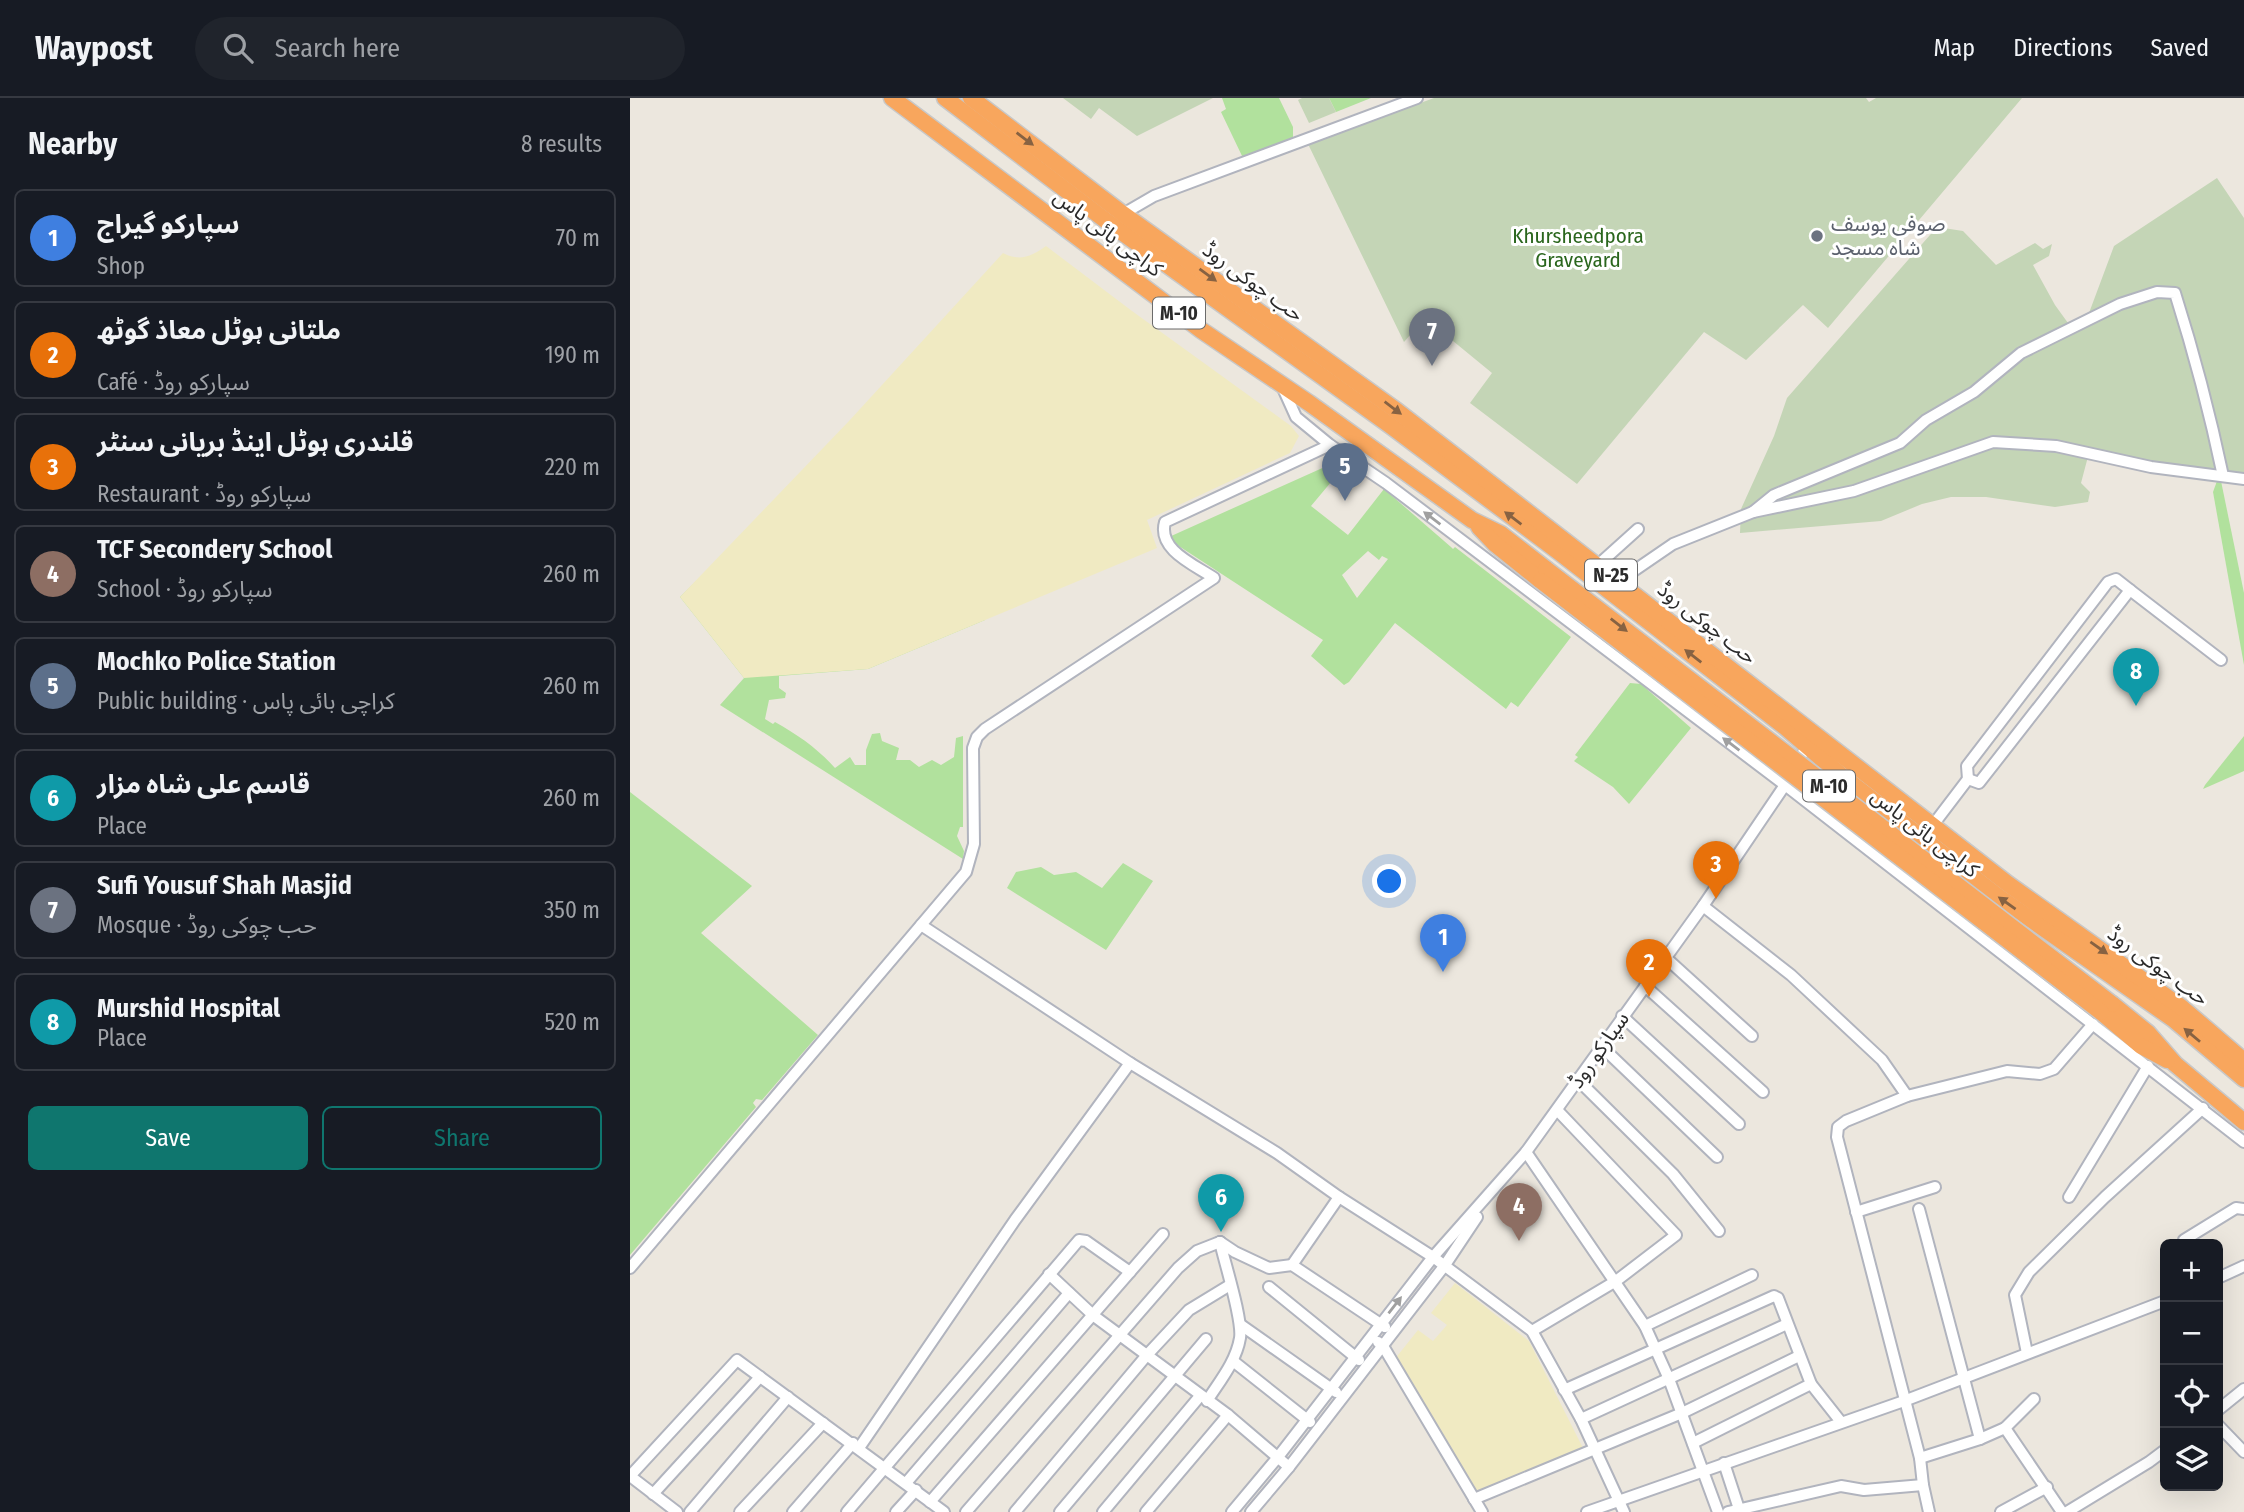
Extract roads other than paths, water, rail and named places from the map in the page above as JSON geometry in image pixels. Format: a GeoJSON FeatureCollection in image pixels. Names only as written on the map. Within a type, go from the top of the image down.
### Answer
{"type":"FeatureCollection","features":[{"type":"Feature","properties":{"kind":"highway","name":"کراچی بائی پاس"},"geometry":{"type":"LineString","coordinates":[[892,98],[1201,330],[1281,383],[1472,520],[1495,544],[1543,575],[2141,1046],[2175,1064],[2244,1122]]}},
{"type":"Feature","properties":{"kind":"highway"},"geometry":{"type":"LineString","coordinates":[[945,98],[1109,223],[1391,426],[1811,740],[1842,776],[1999,897],[2173,1019],[2244,1079]]}},
{"type":"Feature","properties":{"kind":"highway","name":"حب چوکی روڈ"},"geometry":{"type":"LineString","coordinates":[[971,98],[1123,214],[1389,405],[1619,581],[1811,740],[1933,825],[2008,884],[2181,1007],[2244,1061]]}},
{"type":"Feature","properties":{"kind":"street"},"geometry":{"type":"LineString","coordinates":[[1123,214],[1154,196],[1417,98]]}},
{"type":"Feature","properties":{"kind":"street"},"geometry":{"type":"LineString","coordinates":[[1753,512],[1774,495],[1900,443],[1926,420],[1974,392],[2021,353],[2120,304],[2164,291],[2175,293],[2191,344],[2223,476]]}},
{"type":"Feature","properties":{"kind":"street"},"geometry":{"type":"LineString","coordinates":[[1281,383],[1296,417],[1329,445],[1386,483],[1785,785],[2102,1013],[2148,1066],[2244,1142]]}},
{"type":"Feature","properties":{"kind":"street"},"geometry":{"type":"LineString","coordinates":[[1619,581],[1673,544],[1753,512],[1854,491],[1993,442],[2056,446],[2151,467],[2244,479]]}},
{"type":"Feature","properties":{"kind":"street"},"geometry":{"type":"LineString","coordinates":[[630,1268],[966,872],[974,844],[973,748],[977,737],[985,729],[1214,578],[1168,547],[1162,533],[1165,522],[1329,445]]}},
{"type":"Feature","properties":{"kind":"street"},"geometry":{"type":"LineString","coordinates":[[1598,565],[1638,529]]}},
{"type":"Feature","properties":{"kind":"street"},"geometry":{"type":"LineString","coordinates":[[1933,825],[1968,779],[1967,766],[2108,582],[2116,579],[2221,660]]}},
{"type":"Feature","properties":{"kind":"street"},"geometry":{"type":"LineString","coordinates":[[1968,779],[1979,783],[2130,590]]}},
{"type":"Feature","properties":{"kind":"street","name":"سپارکو روڈ"},"geometry":{"type":"LineString","coordinates":[[1231,1512],[1278,1457],[1433,1256],[1496,1189],[1526,1152],[1703,906],[1785,785],[1811,740]]}},
{"type":"Feature","properties":{"kind":"street"},"geometry":{"type":"LineString","coordinates":[[1703,906],[1791,975],[1882,1060],[1907,1096]]}},
{"type":"Feature","properties":{"kind":"street"},"geometry":{"type":"LineString","coordinates":[[921,925],[1130,1063],[1277,1153],[1339,1197],[1433,1256],[1532,1331],[1581,1419],[1624,1512]]}},
{"type":"Feature","properties":{"kind":"street"},"geometry":{"type":"LineString","coordinates":[[1666,958],[1752,1036]]}},
{"type":"Feature","properties":{"kind":"street"},"geometry":{"type":"LineString","coordinates":[[1645,986],[1763,1092]]}},
{"type":"Feature","properties":{"kind":"street"},"geometry":{"type":"LineString","coordinates":[[1929,1512],[1920,1458],[1837,1138],[1838,1127],[1846,1121],[1907,1096],[2007,1071],[2045,1074],[2054,1069],[2102,1013]]}},
{"type":"Feature","properties":{"kind":"street"},"geometry":{"type":"LineString","coordinates":[[1622,1016],[1739,1124]]}},
{"type":"Feature","properties":{"kind":"street"},"geometry":{"type":"LineString","coordinates":[[1601,1046],[1717,1157]]}},
{"type":"Feature","properties":{"kind":"street"},"geometry":{"type":"LineString","coordinates":[[793,1512],[856,1446],[1015,1220],[1130,1063]]}},
{"type":"Feature","properties":{"kind":"street"},"geometry":{"type":"LineString","coordinates":[[2069,1196],[2148,1066]]}},
{"type":"Feature","properties":{"kind":"street"},"geometry":{"type":"LineString","coordinates":[[1577,1079],[1673,1174],[1719,1231]]}},
{"type":"Feature","properties":{"kind":"street"},"geometry":{"type":"LineString","coordinates":[[2027,1353],[2015,1295],[2029,1272],[2105,1197],[2203,1108]]}},
{"type":"Feature","properties":{"kind":"street"},"geometry":{"type":"LineString","coordinates":[[1532,1331],[1616,1281],[1674,1238],[1675,1232],[1557,1110]]}},
{"type":"Feature","properties":{"kind":"street"},"geometry":{"type":"LineString","coordinates":[[1526,1152],[1645,1326],[1669,1379],[1718,1512]]}},
{"type":"Feature","properties":{"kind":"street"},"geometry":{"type":"LineString","coordinates":[[1856,1212],[1935,1187]]}},
{"type":"Feature","properties":{"kind":"street","name":"سپارکو روڈ"},"geometry":{"type":"LineString","coordinates":[[1251,1512],[1445,1265],[1496,1189]]}},
{"type":"Feature","properties":{"kind":"street"},"geometry":{"type":"LineString","coordinates":[[1292,1265],[1339,1197]]}},
{"type":"Feature","properties":{"kind":"street"},"geometry":{"type":"LineString","coordinates":[[2186,1239],[2236,1208],[2244,1209]]}},
{"type":"Feature","properties":{"kind":"street"},"geometry":{"type":"LineString","coordinates":[[1919,1209],[1980,1439]]}},
{"type":"Feature","properties":{"kind":"street"},"geometry":{"type":"LineString","coordinates":[[930,1502],[1163,1234]]}},
{"type":"Feature","properties":{"kind":"street"},"geometry":{"type":"LineString","coordinates":[[847,1512],[1079,1240],[1083,1239],[1130,1272]]}},
{"type":"Feature","properties":{"kind":"street"},"geometry":{"type":"LineString","coordinates":[[1220,1242],[1269,1268],[1292,1265],[1393,1333]]}},
{"type":"Feature","properties":{"kind":"street"},"geometry":{"type":"LineString","coordinates":[[1103,1512],[1203,1399],[1233,1360],[1240,1339],[1241,1325],[1220,1242]]}},
{"type":"Feature","properties":{"kind":"street"},"geometry":{"type":"LineString","coordinates":[[967,1512],[1178,1268],[1197,1251],[1220,1242]]}},
{"type":"Feature","properties":{"kind":"street"},"geometry":{"type":"LineString","coordinates":[[2223,1276],[2244,1266]]}},
{"type":"Feature","properties":{"kind":"street"},"geometry":{"type":"LineString","coordinates":[[1049,1275],[1094,1316],[1228,1415],[1289,1467]]}},
{"type":"Feature","properties":{"kind":"street"},"geometry":{"type":"LineString","coordinates":[[1645,1326],[1752,1275]]}},
{"type":"Feature","properties":{"kind":"street"},"geometry":{"type":"LineString","coordinates":[[1015,1512],[1147,1355],[1189,1310],[1230,1285]]}},
{"type":"Feature","properties":{"kind":"street"},"geometry":{"type":"LineString","coordinates":[[1269,1287],[1367,1366]]}},
{"type":"Feature","properties":{"kind":"street"},"geometry":{"type":"LineString","coordinates":[[896,1512],[911,1487],[1069,1293]]}},
{"type":"Feature","properties":{"kind":"street"},"geometry":{"type":"LineString","coordinates":[[1564,1390],[1774,1296],[1778,1298],[1811,1384],[1841,1422]]}},
{"type":"Feature","properties":{"kind":"street"},"geometry":{"type":"LineString","coordinates":[[1587,1512],[1904,1401],[2027,1353],[2085,1334],[2163,1302]]}},
{"type":"Feature","properties":{"kind":"street"},"geometry":{"type":"LineString","coordinates":[[1581,1419],[1787,1324]]}},
{"type":"Feature","properties":{"kind":"street"},"geometry":{"type":"LineString","coordinates":[[1241,1325],[1343,1398]]}},
{"type":"Feature","properties":{"kind":"street"},"geometry":{"type":"LineString","coordinates":[[1371,1336],[1383,1346],[1482,1512]]}},
{"type":"Feature","properties":{"kind":"street"},"geometry":{"type":"LineString","coordinates":[[1060,1512],[1206,1339]]}},
{"type":"Feature","properties":{"kind":"street"},"geometry":{"type":"LineString","coordinates":[[1474,1499],[1682,1413],[1799,1356]]}},
{"type":"Feature","properties":{"kind":"street"},"geometry":{"type":"LineString","coordinates":[[677,1512],[630,1476],[737,1360],[944,1512]]}},
{"type":"Feature","properties":{"kind":"street"},"geometry":{"type":"LineString","coordinates":[[1233,1360],[1319,1428]]}},
{"type":"Feature","properties":{"kind":"street"},"geometry":{"type":"LineString","coordinates":[[653,1494],[760,1377]]}},
{"type":"Feature","properties":{"kind":"street"},"geometry":{"type":"LineString","coordinates":[[1693,1443],[1811,1384]]}},
{"type":"Feature","properties":{"kind":"street"},"geometry":{"type":"LineString","coordinates":[[2223,1406],[2244,1389]]}},
{"type":"Feature","properties":{"kind":"street"},"geometry":{"type":"LineString","coordinates":[[690,1512],[788,1397]]}},
{"type":"Feature","properties":{"kind":"street"},"geometry":{"type":"LineString","coordinates":[[1920,1458],[2005,1428],[2034,1399]]}},
{"type":"Feature","properties":{"kind":"street"},"geometry":{"type":"LineString","coordinates":[[1146,1512],[1228,1415]]}},
{"type":"Feature","properties":{"kind":"street"},"geometry":{"type":"LineString","coordinates":[[740,1512],[823,1423]]}},
{"type":"Feature","properties":{"kind":"street"},"geometry":{"type":"LineString","coordinates":[[2005,1428],[2065,1512],[2160,1454]]}},
{"type":"Feature","properties":{"kind":"street"},"geometry":{"type":"LineString","coordinates":[[2221,1428],[2244,1452]]}},
{"type":"Feature","properties":{"kind":"street"},"geometry":{"type":"LineString","coordinates":[[1724,1464],[1736,1511],[1841,1486],[1864,1490],[1923,1485]]}},
{"type":"Feature","properties":{"kind":"street"},"geometry":{"type":"LineString","coordinates":[[2001,1512],[2047,1487]]}},
{"type":"Feature","properties":{"kind":"place","name":"صوفی یوسف شاہ مسجد"},"geometry":{"type":"Point","coordinates":[1817,236]}},
{"type":"Feature","properties":{"kind":"place","name":"Sufi Yousuf Shah Masjid"},"geometry":{"type":"Point","coordinates":[1432,366]}},
{"type":"Feature","properties":{"kind":"place","name":"Mochko Police Station"},"geometry":{"type":"Point","coordinates":[1345,501]}},
{"type":"Feature","properties":{"kind":"place","name":"Murshid Hospital"},"geometry":{"type":"Point","coordinates":[2136,706]}},
{"type":"Feature","properties":{"kind":"place","name":"قلندری ہوٹل اینڈ بریانی سنٹر"},"geometry":{"type":"Point","coordinates":[1716,899]}},
{"type":"Feature","properties":{"kind":"place","name":"سپارکو گیراج"},"geometry":{"type":"Point","coordinates":[1443,972]}},
{"type":"Feature","properties":{"kind":"place","name":"ملتانی ہوٹل معاذ گوٹھ"},"geometry":{"type":"Point","coordinates":[1649,997]}},
{"type":"Feature","properties":{"kind":"place","name":"قاسم علی شاہ مزار"},"geometry":{"type":"Point","coordinates":[1221,1232]}},
{"type":"Feature","properties":{"kind":"place","name":"TCF Secondery School"},"geometry":{"type":"Point","coordinates":[1519,1241]}},
{"type":"Feature","properties":{"kind":"park label","name":"Khursheedpora Graveyard"},"geometry":{"type":"Point","coordinates":[1578,248]}}]}
